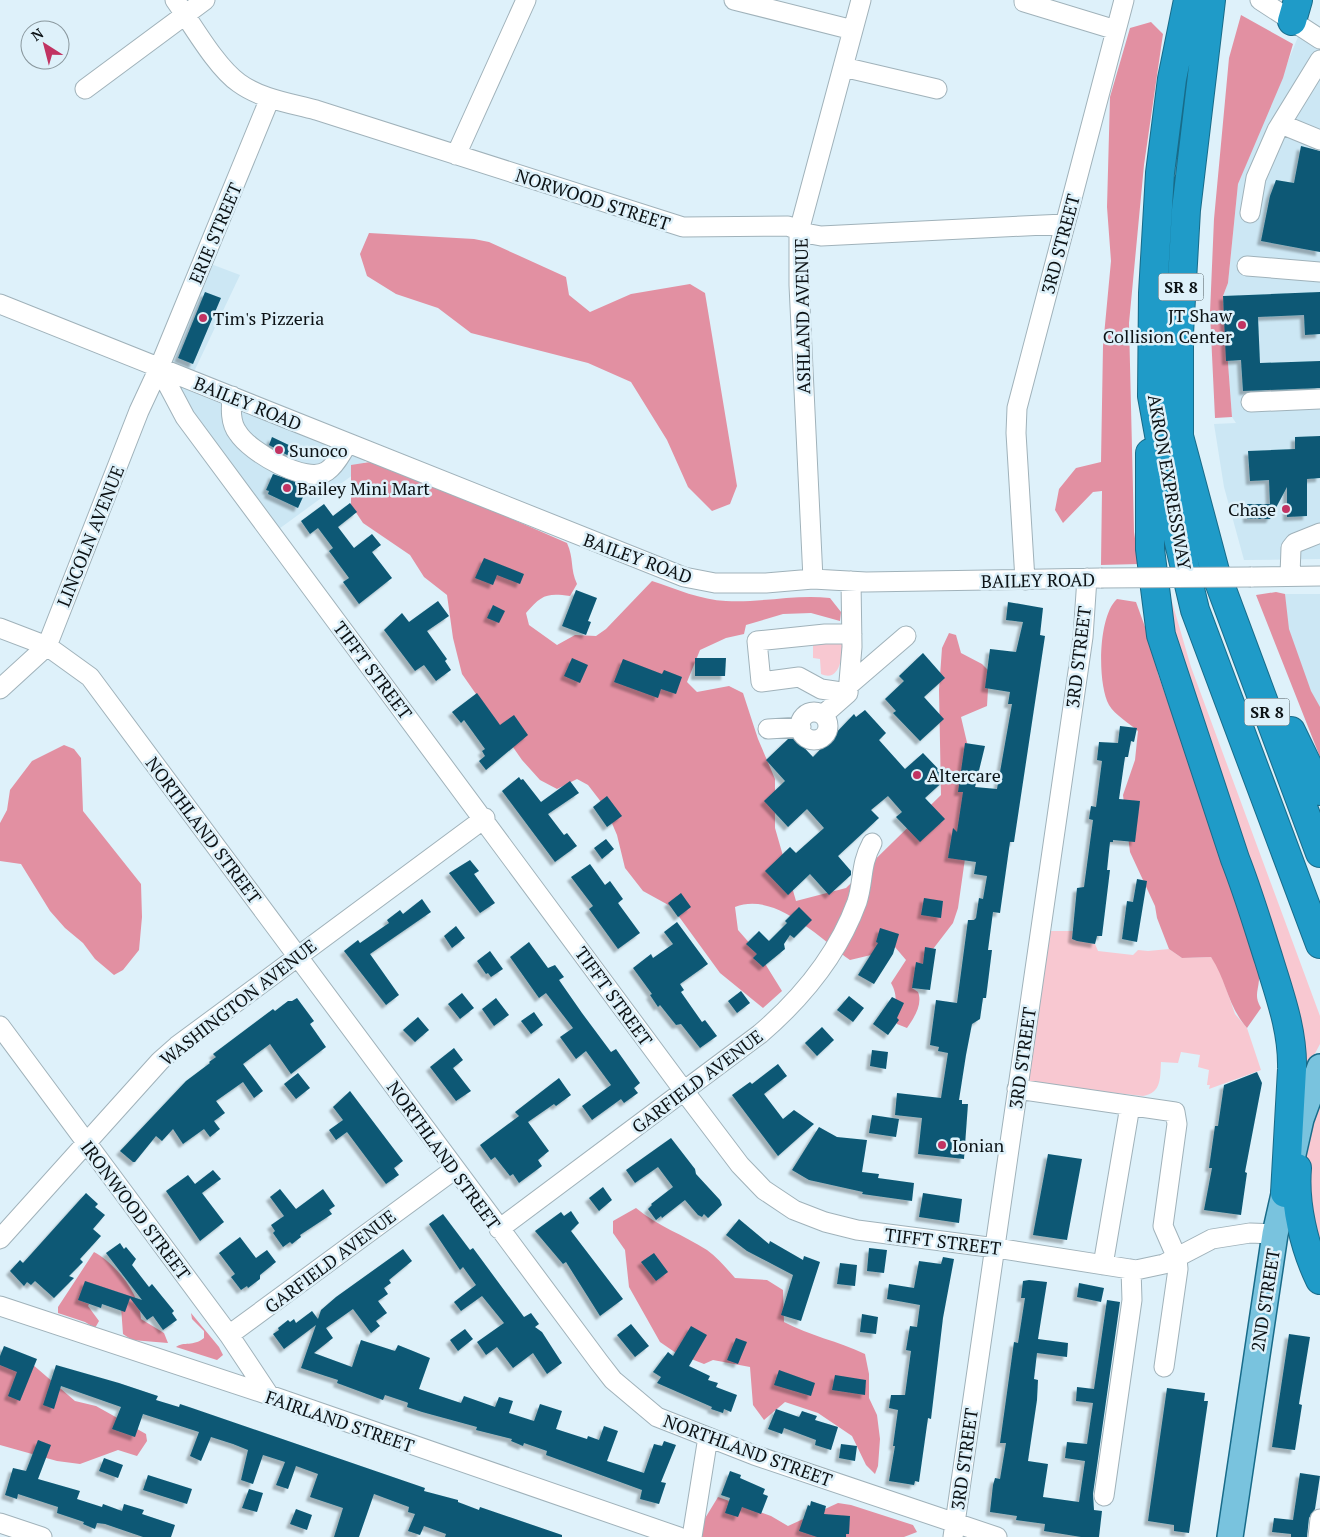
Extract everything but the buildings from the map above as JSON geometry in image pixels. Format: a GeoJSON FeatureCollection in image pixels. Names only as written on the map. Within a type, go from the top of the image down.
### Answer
{"type":"FeatureCollection","features":[{"type":"Feature","properties":{"kind":"highway","name":"AKRON EXPRESSWAY"},"geometry":{"type":"LineString","coordinates":[[1188,0],[1172,79],[1160,173],[1153,293],[1152,396],[1177,534],[1195,610],[1320,944]]}},
{"type":"Feature","properties":{"kind":"highway","name":"AKRON EXPRESSWAY"},"geometry":{"type":"LineString","coordinates":[[1211,0],[1186,210],[1179,334],[1179,436],[1196,507],[1215,572],[1320,853]]}},
{"type":"Feature","properties":{"kind":"highway"},"geometry":{"type":"LineString","coordinates":[[1152,396],[1149,477],[1150,549],[1160,635],[1235,859],[1248,891],[1290,1031],[1292,1068],[1284,1193]]}},
{"type":"Feature","properties":{"kind":"highway"},"geometry":{"type":"LineString","coordinates":[[1215,572],[1320,790]]}},
{"type":"Feature","properties":{"kind":"highway"},"geometry":{"type":"LineString","coordinates":[[1302,1119],[1296,1181],[1305,1238],[1320,1280]]}},
{"type":"Feature","properties":{"kind":"main road","name":"2ND STREET"},"geometry":{"type":"LineString","coordinates":[[1230,1537],[1275,1234],[1302,1119],[1318,1070]]}},
{"type":"Feature","properties":{"kind":"street"},"geometry":{"type":"LineString","coordinates":[[85,88],[180,7],[205,0]]}},
{"type":"Feature","properties":{"kind":"street"},"geometry":{"type":"LineString","coordinates":[[456,155],[526,0]]}},
{"type":"Feature","properties":{"kind":"street"},"geometry":{"type":"LineString","coordinates":[[734,0],[853,30]]}},
{"type":"Feature","properties":{"kind":"street","name":"ASHLAND AVENUE"},"geometry":{"type":"LineString","coordinates":[[813,579],[799,295],[799,231],[860,0]]}},
{"type":"Feature","properties":{"kind":"street","name":"3RD STREET"},"geometry":{"type":"LineString","coordinates":[[1024,580],[1016,433],[1018,408],[1064,224],[1124,0]]}},
{"type":"Feature","properties":{"kind":"street"},"geometry":{"type":"LineString","coordinates":[[1260,0],[1295,10],[1320,39]]}},
{"type":"Feature","properties":{"kind":"street"},"geometry":{"type":"LineString","coordinates":[[1024,1],[1116,30]]}},
{"type":"Feature","properties":{"kind":"street","name":"NORWOOD STREET"},"geometry":{"type":"LineString","coordinates":[[180,7],[229,75],[250,90],[270,98],[316,110],[683,227],[788,226],[799,231],[821,236],[1064,224]]}},
{"type":"Feature","properties":{"kind":"street"},"geometry":{"type":"LineString","coordinates":[[1250,213],[1256,178],[1281,124],[1320,60]]}},
{"type":"Feature","properties":{"kind":"street"},"geometry":{"type":"LineString","coordinates":[[843,67],[937,89]]}},
{"type":"Feature","properties":{"kind":"street","name":"ERIE STREET"},"geometry":{"type":"LineString","coordinates":[[159,368],[270,98]]}},
{"type":"Feature","properties":{"kind":"street"},"geometry":{"type":"LineString","coordinates":[[1281,124],[1320,140]]}},
{"type":"Feature","properties":{"kind":"street"},"geometry":{"type":"LineString","coordinates":[[1247,266],[1320,272]]}},
{"type":"Feature","properties":{"kind":"street","name":"BAILEY ROAD"},"geometry":{"type":"LineString","coordinates":[[0,304],[684,577],[715,583],[766,583],[813,579],[851,581],[1024,580],[1320,576]]}},
{"type":"Feature","properties":{"kind":"street","name":"TIFFT STREET"},"geometry":{"type":"LineString","coordinates":[[159,368],[185,417],[684,1090],[756,1182],[773,1197],[794,1210],[824,1222],[857,1230],[996,1248],[1131,1269],[1150,1268],[1177,1258],[1212,1240],[1250,1233],[1275,1234]]}},
{"type":"Feature","properties":{"kind":"street","name":"LINCOLN AVENUE"},"geometry":{"type":"LineString","coordinates":[[0,689],[47,646],[139,411],[159,368]]}},
{"type":"Feature","properties":{"kind":"street"},"geometry":{"type":"LineString","coordinates":[[232,396],[231,413],[237,433],[256,452],[311,476],[327,471],[348,443]]}},
{"type":"Feature","properties":{"kind":"street"},"geometry":{"type":"LineString","coordinates":[[1251,402],[1320,399]]}},
{"type":"Feature","properties":{"kind":"street"},"geometry":{"type":"LineString","coordinates":[[212,452],[237,433]]}},
{"type":"Feature","properties":{"kind":"street"},"geometry":{"type":"LineString","coordinates":[[1290,576],[1291,548],[1295,543],[1320,534]]}},
{"type":"Feature","properties":{"kind":"street","name":"3RD STREET"},"geometry":{"type":"LineString","coordinates":[[954,1530],[1083,637],[1094,578]]}},
{"type":"Feature","properties":{"kind":"street"},"geometry":{"type":"LineString","coordinates":[[848,689],[852,634],[851,581]]}},
{"type":"Feature","properties":{"kind":"street","name":"NORTHLAND STREET"},"geometry":{"type":"LineString","coordinates":[[0,628],[47,646],[90,677],[613,1380],[657,1417],[954,1530],[996,1537]]}},
{"type":"Feature","properties":{"kind":"street"},"geometry":{"type":"LineString","coordinates":[[848,689],[821,688],[799,677],[761,682],[757,640],[825,634],[852,634]]}},
{"type":"Feature","properties":{"kind":"street"},"geometry":{"type":"LineString","coordinates":[[768,729],[800,727],[803,718],[810,713],[823,715],[848,689],[906,636]]}},
{"type":"Feature","properties":{"kind":"street","name":"WASHINGTON AVENUE"},"geometry":{"type":"LineString","coordinates":[[0,1239],[160,1061],[177,1046],[484,818]]}},
{"type":"Feature","properties":{"kind":"street","name":"GARFIELD AVENUE"},"geometry":{"type":"LineString","coordinates":[[499,1229],[760,1034],[793,1004],[819,973],[850,920],[858,899],[865,856],[872,843]]}},
{"type":"Feature","properties":{"kind":"street","name":"IRONWOOD STREET"},"geometry":{"type":"LineString","coordinates":[[0,1026],[229,1335],[269,1395]]}},
{"type":"Feature","properties":{"kind":"street"},"geometry":{"type":"LineString","coordinates":[[1017,1089],[1175,1112],[1177,1124],[1163,1226],[1177,1258],[1178,1278],[1164,1366]]}},
{"type":"Feature","properties":{"kind":"street"},"geometry":{"type":"LineString","coordinates":[[1103,1265],[1130,1106]]}},
{"type":"Feature","properties":{"kind":"street","name":"GARFIELD AVENUE"},"geometry":{"type":"LineString","coordinates":[[229,1335],[455,1169]]}},
{"type":"Feature","properties":{"kind":"street"},"geometry":{"type":"LineString","coordinates":[[1104,1496],[1132,1300],[1131,1269]]}},
{"type":"Feature","properties":{"kind":"street","name":"FAIRLAND STREET"},"geometry":{"type":"LineString","coordinates":[[0,1306],[269,1395],[679,1537]]}},
{"type":"Feature","properties":{"kind":"street"},"geometry":{"type":"LineString","coordinates":[[692,1537],[708,1437]]}},
{"type":"Feature","properties":{"kind":"street"},"geometry":{"type":"LineString","coordinates":[[1318,1537],[1320,1519]]}},
{"type":"Feature","properties":{"kind":"street"},"geometry":{"type":"LineString","coordinates":[[0,1523],[42,1537]]}},
{"type":"Feature","properties":{"kind":"shaded area"},"geometry":{"type":"Polygon","coordinates":[[[1241,15],[1293,44],[1283,78],[1238,184],[1228,283],[1223,296],[1232,417],[1215,418],[1210,313],[1214,219],[1229,58],[1241,15]]]}},
{"type":"Feature","properties":{"kind":"shaded area"},"geometry":{"type":"Polygon","coordinates":[[[1151,22],[1163,34],[1144,165],[1129,323],[1134,532],[1139,564],[1101,565],[1102,491],[1093,492],[1063,523],[1055,510],[1059,489],[1076,468],[1101,462],[1103,346],[1111,261],[1107,207],[1110,97],[1130,28],[1151,22]]]}},
{"type":"Feature","properties":{"kind":"shaded area"},"geometry":{"type":"Polygon","coordinates":[[[1302,27],[1320,39],[1320,559],[1244,560],[1224,487],[1214,424],[1236,423],[1232,417],[1223,296],[1228,283],[1238,184],[1302,27]]]}},
{"type":"Feature","properties":{"kind":"shaded area"},"geometry":{"type":"Polygon","coordinates":[[[369,233],[474,239],[489,242],[566,277],[569,295],[590,312],[631,294],[690,284],[705,293],[737,486],[730,504],[712,511],[688,487],[667,440],[631,382],[588,363],[471,333],[438,308],[396,294],[367,276],[360,254],[369,233]]]}},
{"type":"Feature","properties":{"kind":"shaded area"},"geometry":{"type":"Polygon","coordinates":[[[203,261],[240,275],[190,380],[370,452],[361,469],[272,534],[159,368],[203,261]]]}},
{"type":"Feature","properties":{"kind":"shaded area"},"geometry":{"type":"Polygon","coordinates":[[[370,462],[384,463],[567,543],[577,584],[570,596],[550,595],[536,602],[526,613],[529,625],[557,645],[575,635],[596,636],[606,629],[652,581],[689,594],[717,600],[752,601],[804,597],[830,598],[841,612],[840,621],[811,613],[783,614],[746,625],[744,634],[726,638],[700,650],[687,682],[697,692],[729,686],[743,693],[758,739],[775,779],[775,828],[796,901],[846,888],[941,795],[939,690],[942,648],[949,633],[956,635],[961,653],[982,664],[989,671],[987,706],[961,717],[976,781],[958,908],[953,923],[930,953],[912,988],[918,992],[919,1006],[907,1028],[897,1024],[895,1018],[896,1000],[891,983],[906,960],[889,940],[871,955],[850,960],[796,919],[765,905],[750,904],[735,907],[738,930],[759,954],[782,991],[763,1008],[720,973],[672,907],[643,891],[625,868],[617,835],[605,807],[588,785],[577,779],[557,789],[540,780],[522,760],[462,674],[453,638],[447,595],[424,577],[410,555],[363,523],[351,505],[351,465],[370,462]]]}},
{"type":"Feature","properties":{"kind":"shaded area"},"geometry":{"type":"Polygon","coordinates":[[[1158,554],[1191,667],[1320,1016],[1320,1044],[1305,1072],[1171,648],[1158,554]]]}},
{"type":"Feature","properties":{"kind":"shaded area"},"geometry":{"type":"Polygon","coordinates":[[[1276,592],[1285,594],[1289,629],[1311,691],[1320,707],[1320,757],[1256,595],[1276,592]]]}},
{"type":"Feature","properties":{"kind":"shaded area"},"geometry":{"type":"Polygon","coordinates":[[[1285,594],[1320,594],[1320,712],[1281,624],[1285,594]]]}},
{"type":"Feature","properties":{"kind":"shaded area"},"geometry":{"type":"Polygon","coordinates":[[[1117,599],[1136,602],[1153,649],[1158,674],[1255,950],[1259,977],[1257,997],[1261,1008],[1247,1028],[1235,1011],[1221,975],[1211,957],[1182,958],[1169,949],[1157,918],[1155,906],[1130,852],[1123,795],[1135,760],[1138,731],[1118,716],[1109,705],[1105,695],[1101,666],[1101,650],[1106,620],[1117,599]]]}},
{"type":"Feature","properties":{"kind":"shaded area"},"geometry":{"type":"Polygon","coordinates":[[[844,641],[837,671],[828,676],[821,674],[820,659],[813,658],[813,643],[844,641]]]}},
{"type":"Feature","properties":{"kind":"shaded area"},"geometry":{"type":"Polygon","coordinates":[[[64,745],[74,749],[81,758],[83,811],[141,884],[142,917],[139,950],[123,970],[114,975],[95,959],[83,943],[65,928],[50,911],[21,864],[0,861],[0,823],[7,810],[10,790],[32,761],[64,745]]]}},
{"type":"Feature","properties":{"kind":"shaded area"},"geometry":{"type":"Polygon","coordinates":[[[1048,931],[1073,931],[1072,939],[1095,944],[1098,951],[1133,955],[1138,950],[1169,949],[1182,958],[1211,957],[1219,968],[1235,1014],[1247,1028],[1261,1070],[1209,1089],[1210,1085],[1207,1085],[1209,1070],[1198,1067],[1200,1055],[1181,1052],[1178,1063],[1161,1062],[1160,1079],[1157,1088],[1154,1092],[1143,1096],[1034,1084],[1028,1079],[1048,931]]]}},
{"type":"Feature","properties":{"kind":"shaded area"},"geometry":{"type":"Polygon","coordinates":[[[1320,1088],[1320,1263],[1304,1161],[1320,1088]]]}},
{"type":"Feature","properties":{"kind":"shaded area"},"geometry":{"type":"Polygon","coordinates":[[[636,1208],[653,1220],[707,1250],[735,1278],[767,1280],[783,1290],[784,1322],[865,1354],[869,1374],[869,1398],[877,1415],[880,1439],[878,1466],[875,1474],[866,1465],[852,1436],[818,1413],[785,1402],[764,1420],[753,1405],[750,1367],[713,1360],[704,1364],[676,1353],[660,1342],[629,1287],[625,1250],[613,1233],[613,1221],[636,1208]]]}},
{"type":"Feature","properties":{"kind":"shaded area"},"geometry":{"type":"Polygon","coordinates":[[[94,1252],[118,1272],[136,1300],[140,1309],[141,1319],[164,1333],[168,1343],[132,1340],[123,1334],[120,1293],[85,1282],[79,1300],[89,1304],[88,1306],[99,1321],[95,1328],[85,1322],[58,1313],[58,1307],[94,1252]]]}},
{"type":"Feature","properties":{"kind":"shaded area"},"geometry":{"type":"Polygon","coordinates":[[[191,1313],[219,1347],[223,1355],[217,1360],[176,1347],[200,1341],[204,1338],[204,1331],[192,1319],[191,1313]]]}},
{"type":"Feature","properties":{"kind":"shaded area"},"geometry":{"type":"Polygon","coordinates":[[[0,1359],[32,1364],[75,1401],[96,1406],[146,1434],[147,1441],[137,1456],[118,1450],[80,1464],[57,1461],[0,1445],[0,1359]]]}},
{"type":"Feature","properties":{"kind":"shaded area"},"geometry":{"type":"Polygon","coordinates":[[[718,1497],[771,1516],[788,1526],[838,1503],[851,1505],[913,1525],[917,1532],[904,1537],[701,1537],[704,1520],[718,1497]]]}},
{"type":"Feature","properties":{"kind":"place","name":"Tim's Pizzeria"},"geometry":{"type":"Point","coordinates":[203,318]}},
{"type":"Feature","properties":{"kind":"place","name":"JT Shaw Collision Center"},"geometry":{"type":"Point","coordinates":[1242,325]}},
{"type":"Feature","properties":{"kind":"place","name":"Sunoco"},"geometry":{"type":"Point","coordinates":[279,450]}},
{"type":"Feature","properties":{"kind":"place","name":"Bailey Mini Mart"},"geometry":{"type":"Point","coordinates":[287,488]}},
{"type":"Feature","properties":{"kind":"place","name":"Chase"},"geometry":{"type":"Point","coordinates":[1286,509]}},
{"type":"Feature","properties":{"kind":"place","name":"Altercare"},"geometry":{"type":"Point","coordinates":[917,775]}},
{"type":"Feature","properties":{"kind":"place","name":"Ionian"},"geometry":{"type":"Point","coordinates":[942,1145]}}]}
